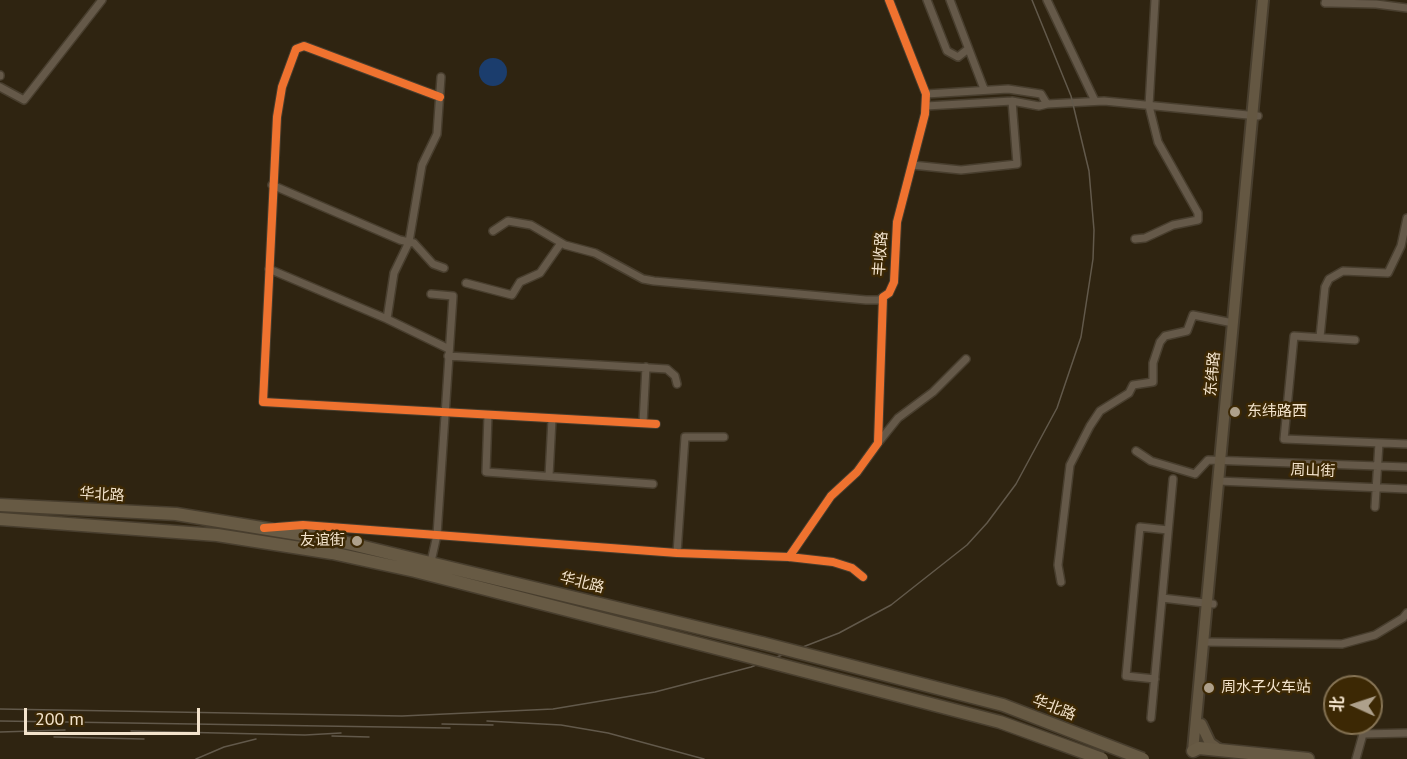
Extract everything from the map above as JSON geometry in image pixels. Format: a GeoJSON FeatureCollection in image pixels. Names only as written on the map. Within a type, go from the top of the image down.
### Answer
{"type":"FeatureCollection","features":[{"type":"Feature","properties":{"kind":"highway","name":"华北路"},"geometry":{"type":"LineString","coordinates":[[0,505],[176,514],[264,528],[431,561],[1003,705],[1143,759]]}},
{"type":"Feature","properties":{"kind":"highway","name":"华北路"},"geometry":{"type":"LineString","coordinates":[[0,519],[217,535],[332,553],[428,574],[1000,722],[1102,759]]}},
{"type":"Feature","properties":{"kind":"highway"},"geometry":{"type":"LineString","coordinates":[[1204,755],[1248,759]]}},
{"type":"Feature","properties":{"kind":"highway"},"geometry":{"type":"LineString","coordinates":[[1204,755],[1308,759]]}},
{"type":"Feature","properties":{"kind":"main road","name":"东纬路"},"geometry":{"type":"LineString","coordinates":[[1204,755],[1202,724],[1206,642],[1255,116],[1263,0]]}},
{"type":"Feature","properties":{"kind":"main road","name":"东纬路"},"geometry":{"type":"LineString","coordinates":[[1223,460],[1233,322],[1269,0]]}},
{"type":"Feature","properties":{"kind":"main road","name":"东纬路"},"geometry":{"type":"LineString","coordinates":[[1204,755],[1206,642]]}},
{"type":"Feature","properties":{"kind":"main road"},"geometry":{"type":"LineString","coordinates":[[1202,724],[1210,743],[1204,755]]}},
{"type":"Feature","properties":{"kind":"street"},"geometry":{"type":"LineString","coordinates":[[0,87],[24,100],[102,0]]}},
{"type":"Feature","properties":{"kind":"street","name":"丰收路"},"geometry":{"type":"LineString","coordinates":[[878,443],[883,297],[889,292],[894,282],[897,222],[926,106],[926,94],[889,0]]}},
{"type":"Feature","properties":{"kind":"street"},"geometry":{"type":"LineString","coordinates":[[927,0],[947,51],[958,57],[969,48]]}},
{"type":"Feature","properties":{"kind":"street"},"geometry":{"type":"LineString","coordinates":[[950,0],[984,89]]}},
{"type":"Feature","properties":{"kind":"street"},"geometry":{"type":"LineString","coordinates":[[1047,0],[1095,101]]}},
{"type":"Feature","properties":{"kind":"street"},"geometry":{"type":"LineString","coordinates":[[1134,239],[1145,238],[1173,225],[1198,220],[1198,213],[1158,142],[1149,106],[1155,0]]}},
{"type":"Feature","properties":{"kind":"street"},"geometry":{"type":"LineString","coordinates":[[1326,0],[1325,3],[1376,4],[1407,8]]}},
{"type":"Feature","properties":{"kind":"street"},"geometry":{"type":"LineString","coordinates":[[440,97],[304,46],[296,49],[282,87],[277,117],[263,402],[656,424]]}},
{"type":"Feature","properties":{"kind":"street"},"geometry":{"type":"LineString","coordinates":[[387,319],[394,273],[409,242],[422,165],[437,134],[441,78]]}},
{"type":"Feature","properties":{"kind":"street"},"geometry":{"type":"LineString","coordinates":[[926,94],[984,89],[1041,94],[1047,104]]}},
{"type":"Feature","properties":{"kind":"street"},"geometry":{"type":"LineString","coordinates":[[926,106],[1012,101],[1039,106],[1095,101],[1255,116]]}},
{"type":"Feature","properties":{"kind":"street"},"geometry":{"type":"LineString","coordinates":[[912,165],[961,170],[1017,164],[1012,101]]}},
{"type":"Feature","properties":{"kind":"street"},"geometry":{"type":"LineString","coordinates":[[272,184],[414,243],[433,264],[444,268]]}},
{"type":"Feature","properties":{"kind":"street"},"geometry":{"type":"LineString","coordinates":[[1320,337],[1325,287],[1329,279],[1342,271],[1388,273],[1401,246],[1407,218]]}},
{"type":"Feature","properties":{"kind":"street"},"geometry":{"type":"LineString","coordinates":[[493,231],[501,223],[517,221],[531,225],[561,243],[595,253],[644,279],[654,281],[866,300],[879,300],[883,297]]}},
{"type":"Feature","properties":{"kind":"street"},"geometry":{"type":"LineString","coordinates":[[466,283],[512,295],[520,282],[540,273],[561,243]]}},
{"type":"Feature","properties":{"kind":"street"},"geometry":{"type":"LineString","coordinates":[[269,269],[387,319],[449,352],[667,369],[675,376],[677,384]]}},
{"type":"Feature","properties":{"kind":"street"},"geometry":{"type":"LineString","coordinates":[[428,574],[437,535],[453,296],[432,294]]}},
{"type":"Feature","properties":{"kind":"street"},"geometry":{"type":"LineString","coordinates":[[1061,582],[1058,565],[1070,465],[1090,426],[1100,411],[1129,393],[1133,385],[1152,382],[1153,363],[1160,342],[1166,336],[1187,331],[1193,315],[1233,322]]}},
{"type":"Feature","properties":{"kind":"street"},"geometry":{"type":"LineString","coordinates":[[1355,340],[1297,334],[1293,339],[1284,439],[1407,444]]}},
{"type":"Feature","properties":{"kind":"street"},"geometry":{"type":"LineString","coordinates":[[789,558],[831,496],[857,472],[898,418],[933,392],[966,359]]}},
{"type":"Feature","properties":{"kind":"street"},"geometry":{"type":"LineString","coordinates":[[643,423],[646,367]]}},
{"type":"Feature","properties":{"kind":"street"},"geometry":{"type":"LineString","coordinates":[[488,415],[486,472],[653,484]]}},
{"type":"Feature","properties":{"kind":"street"},"geometry":{"type":"LineString","coordinates":[[549,476],[552,418]]}},
{"type":"Feature","properties":{"kind":"street"},"geometry":{"type":"LineString","coordinates":[[677,553],[685,437],[724,437]]}},
{"type":"Feature","properties":{"kind":"street"},"geometry":{"type":"LineString","coordinates":[[1375,507],[1379,443]]}},
{"type":"Feature","properties":{"kind":"street"},"geometry":{"type":"LineString","coordinates":[[1136,451],[1151,461],[1195,474],[1208,460],[1223,460]]}},
{"type":"Feature","properties":{"kind":"street","name":"周山街"},"geometry":{"type":"LineString","coordinates":[[1223,460],[1407,468]]}},
{"type":"Feature","properties":{"kind":"street"},"geometry":{"type":"LineString","coordinates":[[1152,718],[1173,479]]}},
{"type":"Feature","properties":{"kind":"street","name":"周山街"},"geometry":{"type":"LineString","coordinates":[[1221,481],[1407,489]]}},
{"type":"Feature","properties":{"kind":"street"},"geometry":{"type":"LineString","coordinates":[[264,528],[303,525],[677,553],[833,561],[852,568],[863,577]]}},
{"type":"Feature","properties":{"kind":"street"},"geometry":{"type":"LineString","coordinates":[[1155,679],[1126,676],[1140,527],[1168,530]]}},
{"type":"Feature","properties":{"kind":"street"},"geometry":{"type":"LineString","coordinates":[[1162,598],[1210,604]]}},
{"type":"Feature","properties":{"kind":"street"},"geometry":{"type":"LineString","coordinates":[[1206,642],[1342,644],[1375,635],[1403,618],[1407,613]]}},
{"type":"Feature","properties":{"kind":"street"},"geometry":{"type":"LineString","coordinates":[[1356,759],[1362,734],[1407,733]]}},
{"type":"Feature","properties":{"kind":"water"},"geometry":{"type":"Polygon","coordinates":[[[493,58],[503,62],[507,72],[503,82],[493,86],[483,82],[479,72],[483,62],[493,58]]]}},
{"type":"Feature","properties":{"kind":"railway"},"geometry":{"type":"LineString","coordinates":[[0,709],[402,716],[553,709],[655,692],[751,667],[839,633],[891,605],[967,545],[987,523],[1016,484],[1057,408],[1081,337],[1093,259],[1094,230],[1089,171],[1071,96],[1032,0]]}},
{"type":"Feature","properties":{"kind":"railway"},"geometry":{"type":"LineString","coordinates":[[0,721],[450,728]]}},
{"type":"Feature","properties":{"kind":"railway"},"geometry":{"type":"LineString","coordinates":[[487,721],[561,725],[608,733],[704,759]]}},
{"type":"Feature","properties":{"kind":"railway"},"geometry":{"type":"LineString","coordinates":[[442,724],[493,725]]}},
{"type":"Feature","properties":{"kind":"railway"},"geometry":{"type":"LineString","coordinates":[[0,732],[65,730]]}},
{"type":"Feature","properties":{"kind":"railway"},"geometry":{"type":"LineString","coordinates":[[131,731],[305,735],[341,733]]}},
{"type":"Feature","properties":{"kind":"railway"},"geometry":{"type":"LineString","coordinates":[[332,736],[369,737]]}},
{"type":"Feature","properties":{"kind":"railway"},"geometry":{"type":"LineString","coordinates":[[54,737],[144,739]]}},
{"type":"Feature","properties":{"kind":"railway"},"geometry":{"type":"LineString","coordinates":[[196,759],[224,747],[256,739]]}},
{"type":"Feature","properties":{"kind":"cycle path"},"geometry":{"type":"LineString","coordinates":[[789,557],[831,496],[857,472],[878,443],[883,297],[889,293],[894,282],[897,222],[925,114],[926,94],[889,0]]}},
{"type":"Feature","properties":{"kind":"cycle path"},"geometry":{"type":"LineString","coordinates":[[440,97],[304,46],[296,49],[282,87],[277,117],[263,402],[656,424]]}},
{"type":"Feature","properties":{"kind":"cycle path"},"geometry":{"type":"LineString","coordinates":[[264,528],[303,525],[677,553],[789,557],[833,562],[852,568],[863,577]]}},
{"type":"Feature","properties":{"kind":"place","name":"东纬路西"},"geometry":{"type":"Point","coordinates":[1235,412]}},
{"type":"Feature","properties":{"kind":"place","name":"友谊街"},"geometry":{"type":"Point","coordinates":[357,541]}},
{"type":"Feature","properties":{"kind":"place","name":"周水子火车站"},"geometry":{"type":"Point","coordinates":[1209,688]}}]}
